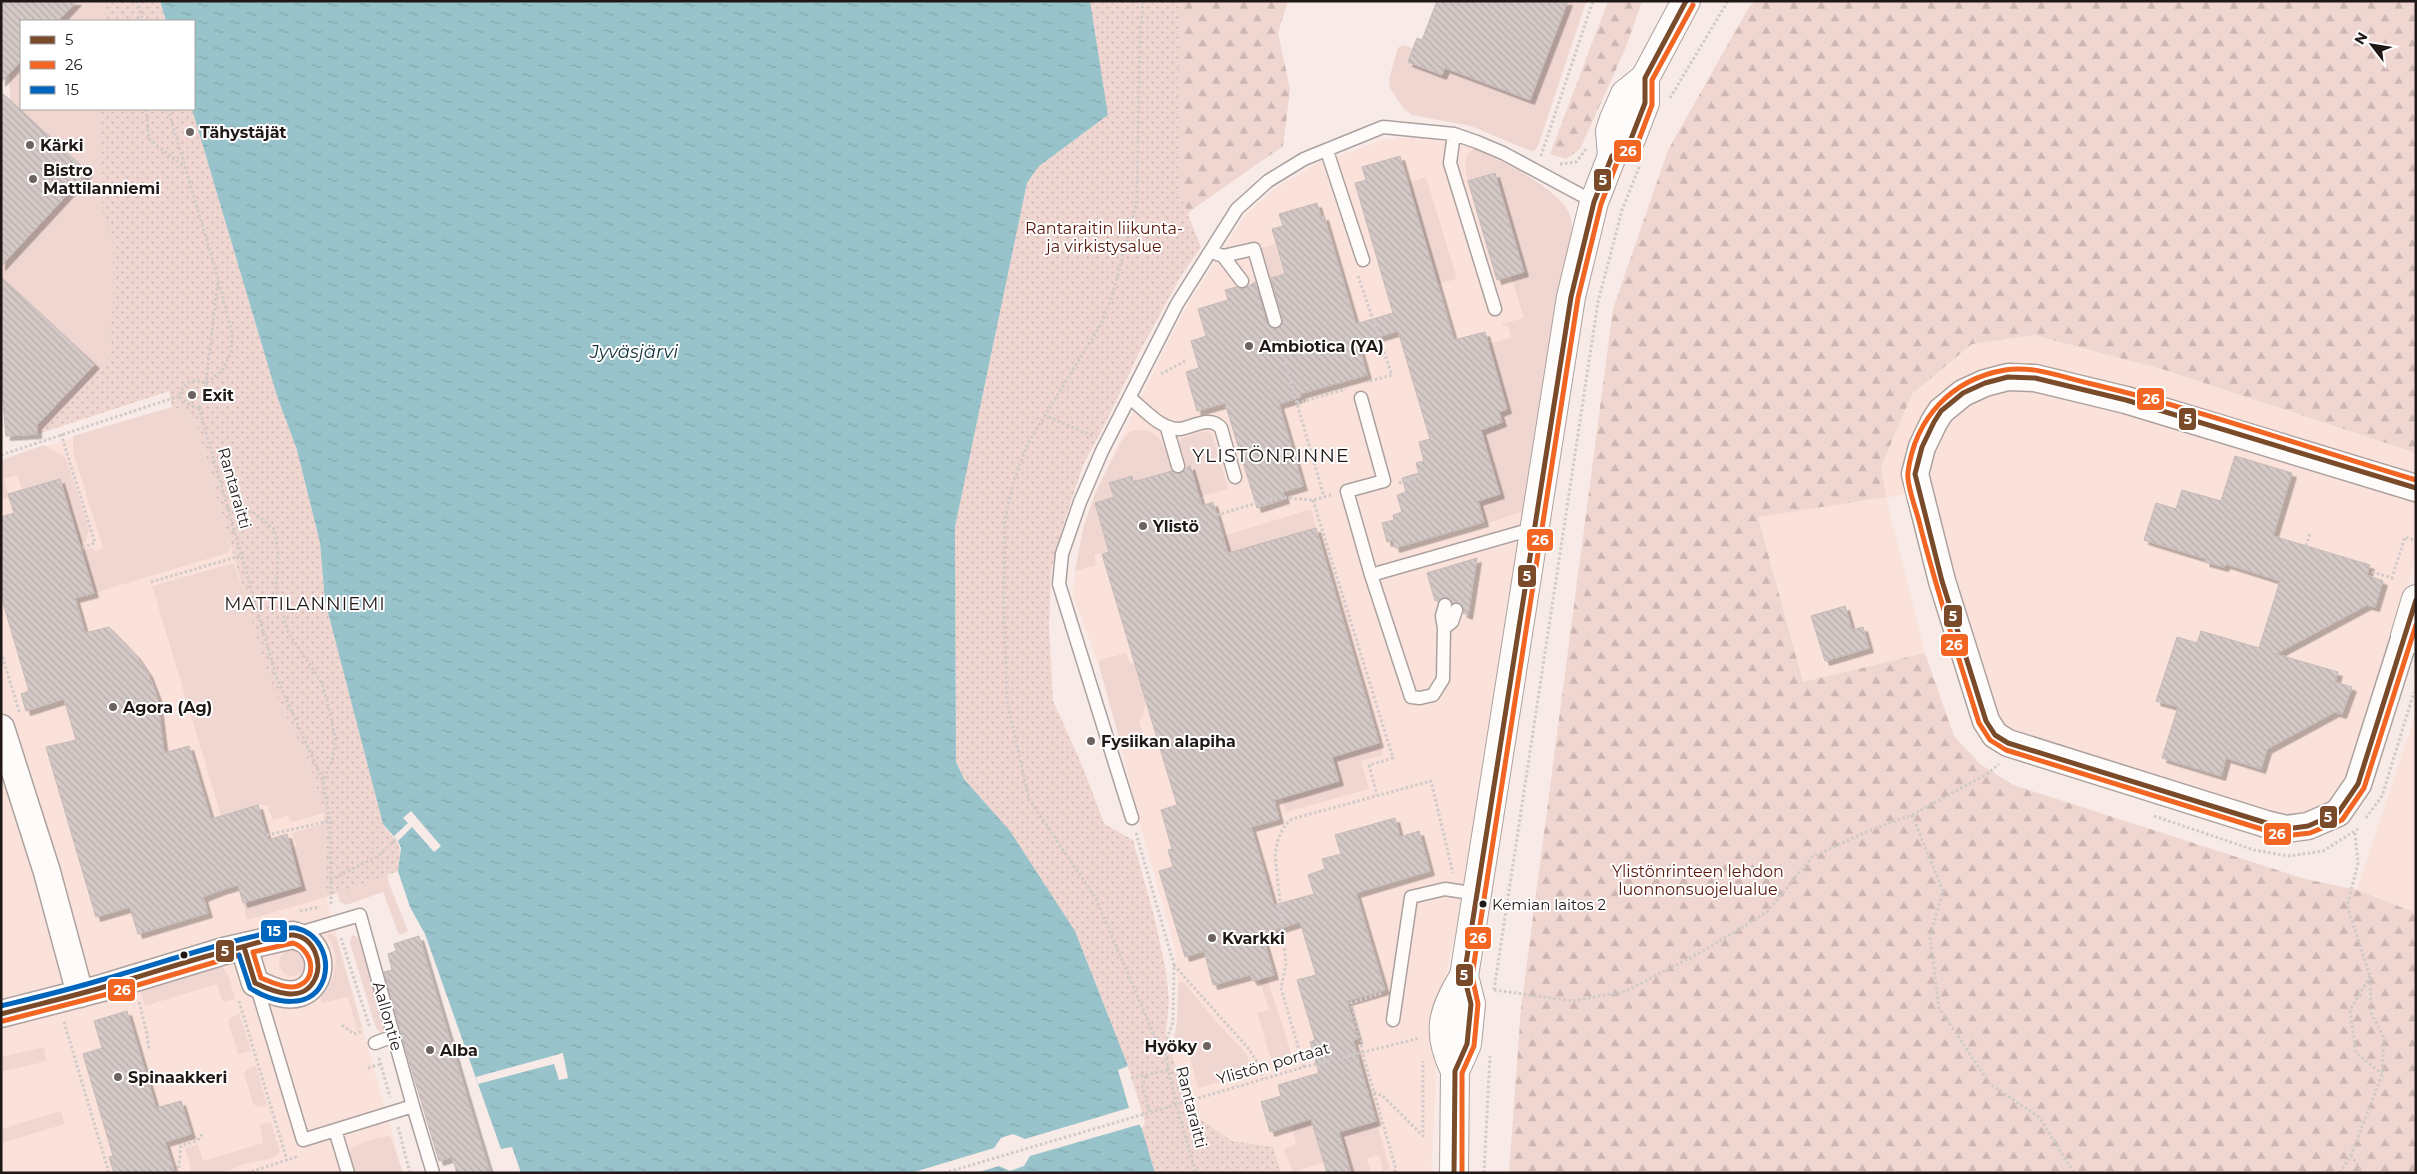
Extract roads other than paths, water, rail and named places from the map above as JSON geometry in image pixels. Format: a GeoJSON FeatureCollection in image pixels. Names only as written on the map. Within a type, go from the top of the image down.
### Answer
{"type":"FeatureCollection","features":[{"type":"Feature","properties":{"kind":"main road"},"geometry":{"type":"LineString","coordinates":[[1454,1173],[1455,1071],[1445,1051],[1444,1028],[1446,1006],[1464,976],[1466,892],[1534,532],[1571,297],[1594,202],[1612,156],[1610,131],[1625,94],[1645,78],[1686,1]]}},
{"type":"Feature","properties":{"kind":"main road"},"geometry":{"type":"LineString","coordinates":[[2410,637],[2416,599]]}},
{"type":"Feature","properties":{"kind":"street"},"geometry":{"type":"LineString","coordinates":[[2410,637],[2358,784],[2338,813],[2308,826],[2286,829],[2008,743],[1996,735],[1986,722],[1942,581],[1915,474],[1922,448],[1941,411],[1963,394],[1985,383],[2008,377],[2035,378],[2126,400],[2416,488]]}},
{"type":"Feature","properties":{"kind":"street"},"geometry":{"type":"LineString","coordinates":[[1,728],[47,872],[69,996]]}},
{"type":"Feature","properties":{"kind":"street"},"geometry":{"type":"LineString","coordinates":[[1,1014],[244,947],[294,935],[312,946],[318,961],[316,980],[298,994],[246,990],[244,947]]}},
{"type":"Feature","properties":{"kind":"lane"},"geometry":{"type":"LineString","coordinates":[[1132,818],[1059,584],[1062,554],[1080,502],[1107,442],[1178,304],[1237,209],[1251,194],[1268,181],[1304,158],[1383,127],[1454,134],[1503,153],[1594,202]]}},
{"type":"Feature","properties":{"kind":"lane"},"geometry":{"type":"LineString","coordinates":[[1454,134],[1450,163],[1494,309]]}},
{"type":"Feature","properties":{"kind":"lane"},"geometry":{"type":"LineString","coordinates":[[1328,150],[1359,264]]}},
{"type":"Feature","properties":{"kind":"lane"},"geometry":{"type":"LineString","coordinates":[[1210,252],[1223,256],[1254,248],[1275,321]]}},
{"type":"Feature","properties":{"kind":"lane"},"geometry":{"type":"LineString","coordinates":[[1223,256],[1242,281]]}},
{"type":"Feature","properties":{"kind":"lane"},"geometry":{"type":"LineString","coordinates":[[1130,398],[1167,428],[1180,429],[1210,421],[1217,423],[1221,428],[1235,477]]}},
{"type":"Feature","properties":{"kind":"lane"},"geometry":{"type":"LineString","coordinates":[[1361,398],[1384,481],[1347,491],[1371,575],[1411,697],[1420,698],[1433,695],[1443,679],[1444,628],[1442,616],[1450,608]]}},
{"type":"Feature","properties":{"kind":"lane"},"geometry":{"type":"LineString","coordinates":[[1167,428],[1178,466]]}},
{"type":"Feature","properties":{"kind":"lane"},"geometry":{"type":"LineString","coordinates":[[1371,575],[1525,531],[1534,532]]}},
{"type":"Feature","properties":{"kind":"lane"},"geometry":{"type":"LineString","coordinates":[[1393,1020],[1411,897],[1445,889],[1466,892]]}},
{"type":"Feature","properties":{"kind":"lane","name":"Aallontie"},"geometry":{"type":"LineString","coordinates":[[294,935],[360,915],[431,1172]]}},
{"type":"Feature","properties":{"kind":"lane"},"geometry":{"type":"LineString","coordinates":[[246,990],[303,1140],[412,1106]]}},
{"type":"Feature","properties":{"kind":"lane"},"geometry":{"type":"LineString","coordinates":[[375,1042],[394,1036]]}},
{"type":"Feature","properties":{"kind":"lane"},"geometry":{"type":"LineString","coordinates":[[334,1130],[348,1173]]}},
{"type":"Feature","properties":{"kind":"water","name":"Jyväsjärvi"},"geometry":{"type":"Polygon","coordinates":[[[160,1],[1090,1],[1108,115],[1038,167],[1027,183],[955,527],[956,762],[964,779],[1010,831],[1075,931],[1128,1066],[1118,1070],[1129,1108],[1142,1129],[1155,1173],[521,1173],[512,1147],[501,1149],[425,934],[410,907],[398,871],[401,848],[398,841],[383,824],[325,601],[320,543],[297,450],[277,396],[192,110],[195,110],[195,20],[166,20],[160,1]]]}},
{"type":"Feature","properties":{"kind":"place","name":"Tähystäjät"},"geometry":{"type":"Point","coordinates":[190,132]}},
{"type":"Feature","properties":{"kind":"place","name":"Kärki"},"geometry":{"type":"Point","coordinates":[30,145]}},
{"type":"Feature","properties":{"kind":"place","name":"Bistro Mattilanniemi"},"geometry":{"type":"Point","coordinates":[33,179]}},
{"type":"Feature","properties":{"kind":"place","name":"Ambiotica (YA)"},"geometry":{"type":"Point","coordinates":[1249,346]}},
{"type":"Feature","properties":{"kind":"place","name":"Exit"},"geometry":{"type":"Point","coordinates":[192,395]}},
{"type":"Feature","properties":{"kind":"place","name":"Ylistö"},"geometry":{"type":"Point","coordinates":[1143,526]}},
{"type":"Feature","properties":{"kind":"place","name":"Agora (Ag)"},"geometry":{"type":"Point","coordinates":[113,707]}},
{"type":"Feature","properties":{"kind":"place","name":"Fysiikan alapiha"},"geometry":{"type":"Point","coordinates":[1091,741]}},
{"type":"Feature","properties":{"kind":"place","name":"Kemian laitos 2"},"geometry":{"type":"Point","coordinates":[1483,904]}},
{"type":"Feature","properties":{"kind":"place","name":"Kvarkki"},"geometry":{"type":"Point","coordinates":[1212,938]}},
{"type":"Feature","properties":{"kind":"place","name":"Hyöky"},"geometry":{"type":"Point","coordinates":[1207,1046]}},
{"type":"Feature","properties":{"kind":"place","name":"Alba"},"geometry":{"type":"Point","coordinates":[430,1050]}},
{"type":"Feature","properties":{"kind":"place","name":"Spinaakkeri"},"geometry":{"type":"Point","coordinates":[118,1077]}},
{"type":"Feature","properties":{"kind":"district","name":"YLISTÖNRINNE"},"geometry":{"type":"Point","coordinates":[1271,455]}},
{"type":"Feature","properties":{"kind":"district","name":"MATTILANNIEMI"},"geometry":{"type":"Point","coordinates":[305,604]}},
{"type":"Feature","properties":{"kind":"park label","name":"Rantaraitin liikunta- ja virkistysalue"},"geometry":{"type":"Point","coordinates":[1104,237]}},
{"type":"Feature","properties":{"kind":"park label","name":"Ylistönrinteen lehdon luonnonsuojelualue"},"geometry":{"type":"Point","coordinates":[1698,880]}}]}
